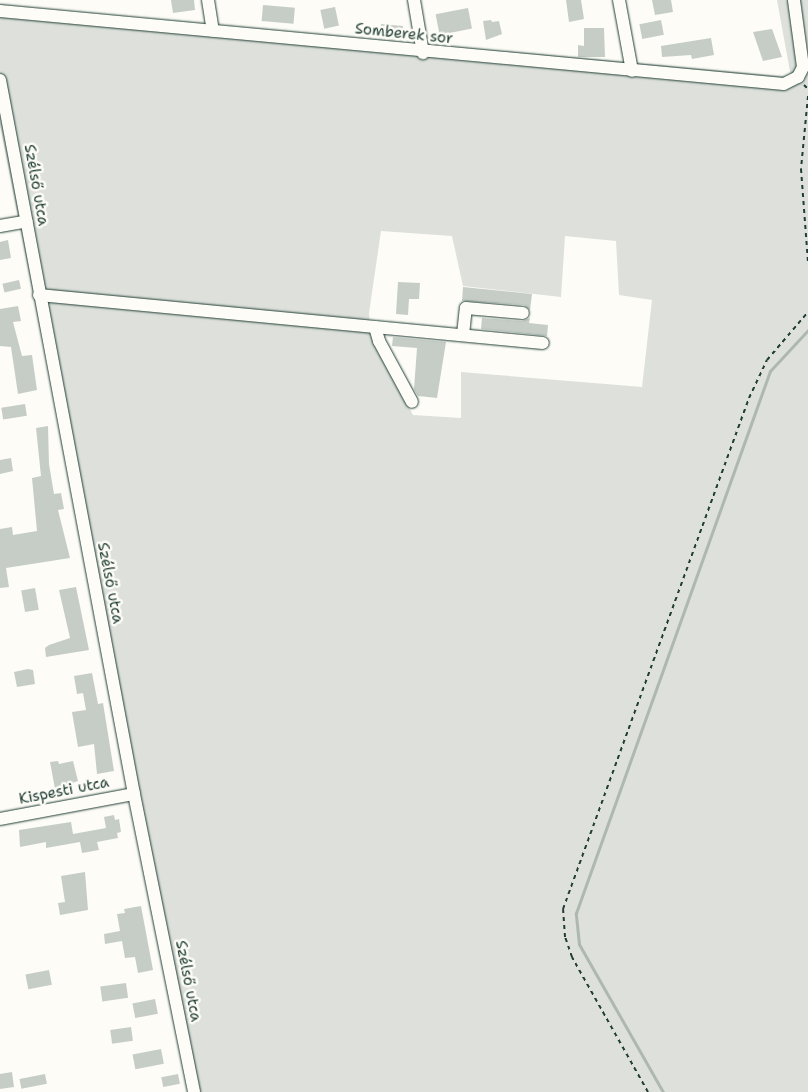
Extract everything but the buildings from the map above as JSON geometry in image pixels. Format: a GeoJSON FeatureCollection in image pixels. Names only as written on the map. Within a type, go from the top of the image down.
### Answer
{"type":"FeatureCollection","features":[{"type":"Feature","properties":{"kind":"street"},"geometry":{"type":"LineString","coordinates":[[208,0],[214,31]]}},
{"type":"Feature","properties":{"kind":"street"},"geometry":{"type":"LineString","coordinates":[[414,0],[424,53]]}},
{"type":"Feature","properties":{"kind":"street"},"geometry":{"type":"LineString","coordinates":[[618,0],[632,70]]}},
{"type":"Feature","properties":{"kind":"street","name":"Somberek sor"},"geometry":{"type":"LineString","coordinates":[[0,12],[214,31],[424,53],[784,84],[794,81],[801,72],[801,44],[794,0]]}},
{"type":"Feature","properties":{"kind":"street","name":"Szélső utca"},"geometry":{"type":"LineString","coordinates":[[0,80],[134,794],[194,1092]]}},
{"type":"Feature","properties":{"kind":"street"},"geometry":{"type":"LineString","coordinates":[[0,226],[26,221]]}},
{"type":"Feature","properties":{"kind":"street"},"geometry":{"type":"LineString","coordinates":[[39,295],[543,343]]}},
{"type":"Feature","properties":{"kind":"street"},"geometry":{"type":"LineString","coordinates":[[463,335],[466,308],[523,313]]}},
{"type":"Feature","properties":{"kind":"street"},"geometry":{"type":"LineString","coordinates":[[374,326],[379,341],[412,402]]}},
{"type":"Feature","properties":{"kind":"street","name":"Kispesti utca"},"geometry":{"type":"LineString","coordinates":[[0,819],[134,794]]}},
{"type":"Feature","properties":{"kind":"path"},"geometry":{"type":"LineString","coordinates":[[808,96],[801,169],[808,263]]}},
{"type":"Feature","properties":{"kind":"path"},"geometry":{"type":"LineString","coordinates":[[648,1092],[572,957],[565,937],[563,909],[749,398],[767,360],[808,312]]}},
{"type":"Feature","properties":{"kind":"shaded area"},"geometry":{"type":"Polygon","coordinates":[[[777,0],[808,0],[808,1092],[190,1092],[0,125],[0,6],[791,77],[777,0]],[[381,231],[369,313],[371,337],[413,415],[461,418],[461,372],[642,387],[652,300],[619,295],[616,241],[565,236],[561,297],[463,286],[452,236],[381,231]]]}},
{"type":"Feature","properties":{"kind":"waterway"},"geometry":{"type":"LineString","coordinates":[[663,1092],[579,944],[576,913],[770,371],[808,330]]}}]}
